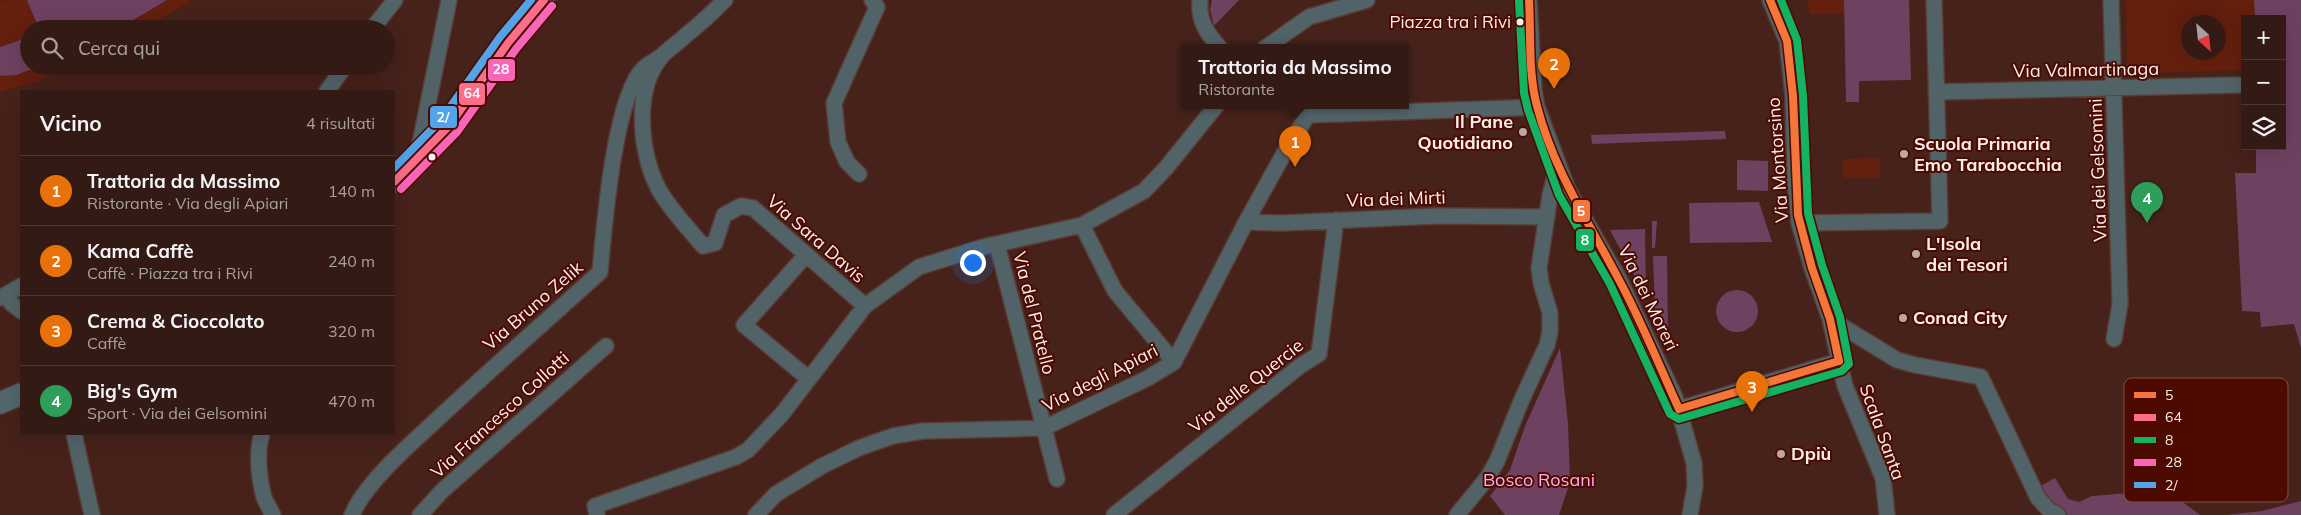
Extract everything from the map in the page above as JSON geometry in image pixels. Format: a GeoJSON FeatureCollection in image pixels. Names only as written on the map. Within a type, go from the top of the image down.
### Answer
{"type":"FeatureCollection","features":[{"type":"Feature","properties":{"kind":"main road"},"geometry":{"type":"LineString","coordinates":[[395,181],[449,126],[508,43],[544,0]]}},
{"type":"Feature","properties":{"kind":"main road"},"geometry":{"type":"LineString","coordinates":[[0,403],[20,394]]}},
{"type":"Feature","properties":{"kind":"street"},"geometry":{"type":"LineString","coordinates":[[379,20],[396,0]]}},
{"type":"Feature","properties":{"kind":"street"},"geometry":{"type":"LineString","coordinates":[[417,160],[449,0]]}},
{"type":"Feature","properties":{"kind":"street","name":"Via Sara Davis"},"geometry":{"type":"LineString","coordinates":[[725,0],[704,21],[661,56],[648,82],[642,109],[642,127],[647,154],[659,188],[703,246],[715,243],[724,215],[741,206],[753,208],[865,306],[919,267],[942,258],[1082,225],[1144,191],[1166,168],[1214,109]]}},
{"type":"Feature","properties":{"kind":"street"},"geometry":{"type":"LineString","coordinates":[[859,174],[846,162],[838,142],[834,103],[876,7],[872,0]]}},
{"type":"Feature","properties":{"kind":"street"},"geometry":{"type":"LineString","coordinates":[[1200,0],[1199,10],[1203,24],[1210,38],[1216,44]]}},
{"type":"Feature","properties":{"kind":"street"},"geometry":{"type":"LineString","coordinates":[[1271,44],[1309,17],[1366,0]]}},
{"type":"Feature","properties":{"kind":"street"},"geometry":{"type":"LineString","coordinates":[[1529,0],[1537,106]]}},
{"type":"Feature","properties":{"kind":"street","name":"Via Montorsino"},"geometry":{"type":"LineString","coordinates":[[1770,0],[1787,41],[1793,96],[1799,223],[1830,319],[1839,362]]}},
{"type":"Feature","properties":{"kind":"street"},"geometry":{"type":"LineString","coordinates":[[1799,223],[1940,221],[1934,0]]}},
{"type":"Feature","properties":{"kind":"street","name":"Via dei Gelsomini"},"geometry":{"type":"LineString","coordinates":[[2111,0],[2120,304],[2114,338]]}},
{"type":"Feature","properties":{"kind":"street","name":"Via Bruno Zelik"},"geometry":{"type":"LineString","coordinates":[[352,515],[356,506],[409,445],[498,362],[600,272],[618,131],[628,96],[642,69],[661,56]]}},
{"type":"Feature","properties":{"kind":"street"},"geometry":{"type":"LineString","coordinates":[[328,90],[339,75]]}},
{"type":"Feature","properties":{"kind":"street","name":"Via Valmartinaga"},"geometry":{"type":"LineString","coordinates":[[1936,92],[2238,85]]}},
{"type":"Feature","properties":{"kind":"street","name":"Via degli Apiari"},"geometry":{"type":"LineString","coordinates":[[756,515],[776,494],[822,466],[859,448],[893,436],[923,430],[1044,428],[1148,378],[1174,362],[1246,222],[1287,148],[1308,115],[1537,106]]}},
{"type":"Feature","properties":{"kind":"street","name":"Via dei Moreri"},"geometry":{"type":"LineString","coordinates":[[1537,106],[1568,190],[1619,279],[1679,409],[1694,463],[1695,486],[1690,515]]}},
{"type":"Feature","properties":{"kind":"street"},"geometry":{"type":"LineString","coordinates":[[1457,515],[1488,477],[1497,461],[1522,398],[1547,345],[1550,332],[1550,313],[1541,284],[1539,268],[1550,195],[1558,165]]}},
{"type":"Feature","properties":{"kind":"street","name":"Via dei Mirti"},"geometry":{"type":"LineString","coordinates":[[1246,222],[1436,216],[1547,217]]}},
{"type":"Feature","properties":{"kind":"street","name":"Via delle Quercie"},"geometry":{"type":"LineString","coordinates":[[1114,515],[1292,372],[1319,354],[1336,220]]}},
{"type":"Feature","properties":{"kind":"street"},"geometry":{"type":"LineString","coordinates":[[1082,225],[1114,291],[1174,362]]}},
{"type":"Feature","properties":{"kind":"street","name":"Via del Pratello"},"geometry":{"type":"LineString","coordinates":[[997,244],[1057,479]]}},
{"type":"Feature","properties":{"kind":"street"},"geometry":{"type":"LineString","coordinates":[[806,255],[744,325],[809,379]]}},
{"type":"Feature","properties":{"kind":"street"},"geometry":{"type":"LineString","coordinates":[[20,287],[3,296],[20,310]]}},
{"type":"Feature","properties":{"kind":"street"},"geometry":{"type":"LineString","coordinates":[[597,515],[595,506],[736,456],[748,450],[782,414],[865,306]]}},
{"type":"Feature","properties":{"kind":"street"},"geometry":{"type":"LineString","coordinates":[[1830,319],[1897,360],[1914,365],[1981,377],[2038,498],[2049,510],[2058,515]]}},
{"type":"Feature","properties":{"kind":"street","name":"Via Francesco Collotti"},"geometry":{"type":"LineString","coordinates":[[420,515],[442,491],[606,346]]}},
{"type":"Feature","properties":{"kind":"street"},"geometry":{"type":"LineString","coordinates":[[1679,409],[1839,362]]}},
{"type":"Feature","properties":{"kind":"street","name":"Scala Santa"},"geometry":{"type":"LineString","coordinates":[[1839,362],[1845,386],[1883,478],[1887,515]]}},
{"type":"Feature","properties":{"kind":"street"},"geometry":{"type":"LineString","coordinates":[[74,435],[92,515]]}},
{"type":"Feature","properties":{"kind":"street"},"geometry":{"type":"LineString","coordinates":[[262,435],[260,470],[264,498],[273,515]]}},
{"type":"Feature","properties":{"kind":"street"},"geometry":{"type":"LineString","coordinates":[[85,515],[87,490]]}},
{"type":"Feature","properties":{"kind":"shaded area"},"geometry":{"type":"Polygon","coordinates":[[[5,0],[27,0],[35,20],[20,20],[20,40],[0,47],[0,2],[5,0]]]}},
{"type":"Feature","properties":{"kind":"shaded area"},"geometry":{"type":"Polygon","coordinates":[[[167,0],[192,0],[159,20],[133,20],[167,0]]]}},
{"type":"Feature","properties":{"kind":"shaded area"},"geometry":{"type":"Polygon","coordinates":[[[1808,0],[1844,0],[1844,14],[1809,14],[1808,0]]]}},
{"type":"Feature","properties":{"kind":"shaded area"},"geometry":{"type":"Polygon","coordinates":[[[2126,0],[2254,0],[2255,15],[2241,15],[2241,70],[2127,74],[2126,0]]]}},
{"type":"Feature","properties":{"kind":"shaded area"},"geometry":{"type":"Polygon","coordinates":[[[53,75],[0,92],[0,76],[53,75]]]}},
{"type":"Feature","properties":{"kind":"shaded area"},"geometry":{"type":"Polygon","coordinates":[[[1880,158],[1880,178],[1843,178],[1842,159],[1880,158]]]}},
{"type":"Feature","properties":{"kind":"green space"},"geometry":{"type":"Polygon","coordinates":[[[27,0],[167,0],[133,20],[35,20],[27,0]]]}},
{"type":"Feature","properties":{"kind":"green space"},"geometry":{"type":"Polygon","coordinates":[[[1212,0],[1239,0],[1214,26],[1210,9],[1212,0]]]}},
{"type":"Feature","properties":{"kind":"green space"},"geometry":{"type":"Polygon","coordinates":[[[1844,0],[1909,0],[1911,80],[1859,81],[1859,102],[1846,102],[1844,0]]]}},
{"type":"Feature","properties":{"kind":"green space"},"geometry":{"type":"Polygon","coordinates":[[[2254,0],[2301,0],[2301,348],[2294,324],[2261,327],[2260,312],[2242,311],[2235,173],[2256,173],[2256,150],[2286,150],[2286,15],[2255,15],[2254,0]]]}},
{"type":"Feature","properties":{"kind":"green space"},"geometry":{"type":"Polygon","coordinates":[[[20,40],[20,74],[0,76],[0,47],[20,40]]]}},
{"type":"Feature","properties":{"kind":"green space"},"geometry":{"type":"Polygon","coordinates":[[[1725,131],[1726,139],[1592,144],[1591,135],[1725,131]]]}},
{"type":"Feature","properties":{"kind":"green space"},"geometry":{"type":"Polygon","coordinates":[[[1737,160],[1768,161],[1768,191],[1737,190],[1737,160]]]}},
{"type":"Feature","properties":{"kind":"green space"},"geometry":{"type":"Polygon","coordinates":[[[1759,202],[1772,242],[1690,243],[1689,203],[1759,202]]]}},
{"type":"Feature","properties":{"kind":"green space"},"geometry":{"type":"Polygon","coordinates":[[[1652,221],[1657,221],[1655,248],[1652,248],[1652,221]]]}},
{"type":"Feature","properties":{"kind":"green space"},"geometry":{"type":"Polygon","coordinates":[[[1645,229],[1646,297],[1610,230],[1645,229]]]}},
{"type":"Feature","properties":{"kind":"green space"},"geometry":{"type":"Polygon","coordinates":[[[1653,256],[1667,256],[1668,330],[1664,330],[1655,312],[1653,256]]]}},
{"type":"Feature","properties":{"kind":"green space"},"geometry":{"type":"Polygon","coordinates":[[[1737,290],[1752,296],[1758,311],[1752,326],[1737,332],[1722,326],[1716,311],[1722,296],[1737,290]]]}},
{"type":"Feature","properties":{"kind":"green space","name":"Bosco Rosani"},"geometry":{"type":"Polygon","coordinates":[[[1560,348],[1568,423],[1570,482],[1559,515],[1505,515],[1490,496],[1510,470],[1525,426],[1560,348]]]}},
{"type":"Feature","properties":{"kind":"green space"},"geometry":{"type":"Polygon","coordinates":[[[2055,478],[2068,499],[2079,502],[2092,496],[2124,493],[2124,502],[2183,502],[2200,515],[2068,515],[2051,502],[2040,486],[2055,478]]]}},
{"type":"Feature","properties":{"kind":"green space"},"geometry":{"type":"Polygon","coordinates":[[[2301,501],[2301,515],[2226,515],[2262,511],[2301,501]]]}},
{"type":"Feature","properties":{"kind":"transit line","name":"2/"},"geometry":{"type":"LineString","coordinates":[[395,167],[441,120],[500,37],[531,0]]}},
{"type":"Feature","properties":{"kind":"transit line","name":"64"},"geometry":{"type":"LineString","coordinates":[[395,181],[449,126],[508,43],[544,0]]}},
{"type":"Feature","properties":{"kind":"transit line","name":"5"},"geometry":{"type":"LineString","coordinates":[[1529,0],[1532,80],[1537,106],[1552,151],[1572,194],[1634,310],[1679,409]]}},
{"type":"Feature","properties":{"kind":"transit line","name":"5"},"geometry":{"type":"LineString","coordinates":[[1770,0],[1787,41],[1793,96],[1798,215],[1812,268],[1830,319],[1839,361]]}},
{"type":"Feature","properties":{"kind":"transit line","name":"8"},"geometry":{"type":"LineString","coordinates":[[1519,1],[1524,93],[1528,110],[1559,195],[1610,284],[1670,414],[1679,419],[1842,371],[1849,364],[1840,317],[1822,265],[1808,213],[1803,96],[1797,40],[1781,0]]}},
{"type":"Feature","properties":{"kind":"transit line","name":"28"},"geometry":{"type":"LineString","coordinates":[[401,189],[457,132],[516,49],[552,6]]}},
{"type":"Feature","properties":{"kind":"transit line","name":"5"},"geometry":{"type":"LineString","coordinates":[[1679,409],[1839,361]]}},
{"type":"Feature","properties":{"kind":"place","name":"Piazza tra i Rivi"},"geometry":{"type":"Point","coordinates":[1520,22]}},
{"type":"Feature","properties":{"kind":"place","name":"Kama Caffè"},"geometry":{"type":"Point","coordinates":[1554,89]}},
{"type":"Feature","properties":{"kind":"place","name":"Il Pane Quotidiano"},"geometry":{"type":"Point","coordinates":[1523,132]}},
{"type":"Feature","properties":{"kind":"place","name":"Scuola Primaria Emo Tarabocchia"},"geometry":{"type":"Point","coordinates":[1904,154]}},
{"type":"Feature","properties":{"kind":"place","name":"Trattoria da Massimo"},"geometry":{"type":"Point","coordinates":[1295,167]}},
{"type":"Feature","properties":{"kind":"place","name":"Big's Gym"},"geometry":{"type":"Point","coordinates":[2147,223]}},
{"type":"Feature","properties":{"kind":"place","name":"L'Isola dei Tesori"},"geometry":{"type":"Point","coordinates":[1916,254]}},
{"type":"Feature","properties":{"kind":"place","name":"Conad City"},"geometry":{"type":"Point","coordinates":[1903,318]}},
{"type":"Feature","properties":{"kind":"place","name":"Crema & Cioccolato"},"geometry":{"type":"Point","coordinates":[1752,412]}},
{"type":"Feature","properties":{"kind":"place","name":"Dpiù"},"geometry":{"type":"Point","coordinates":[1781,454]}}]}
